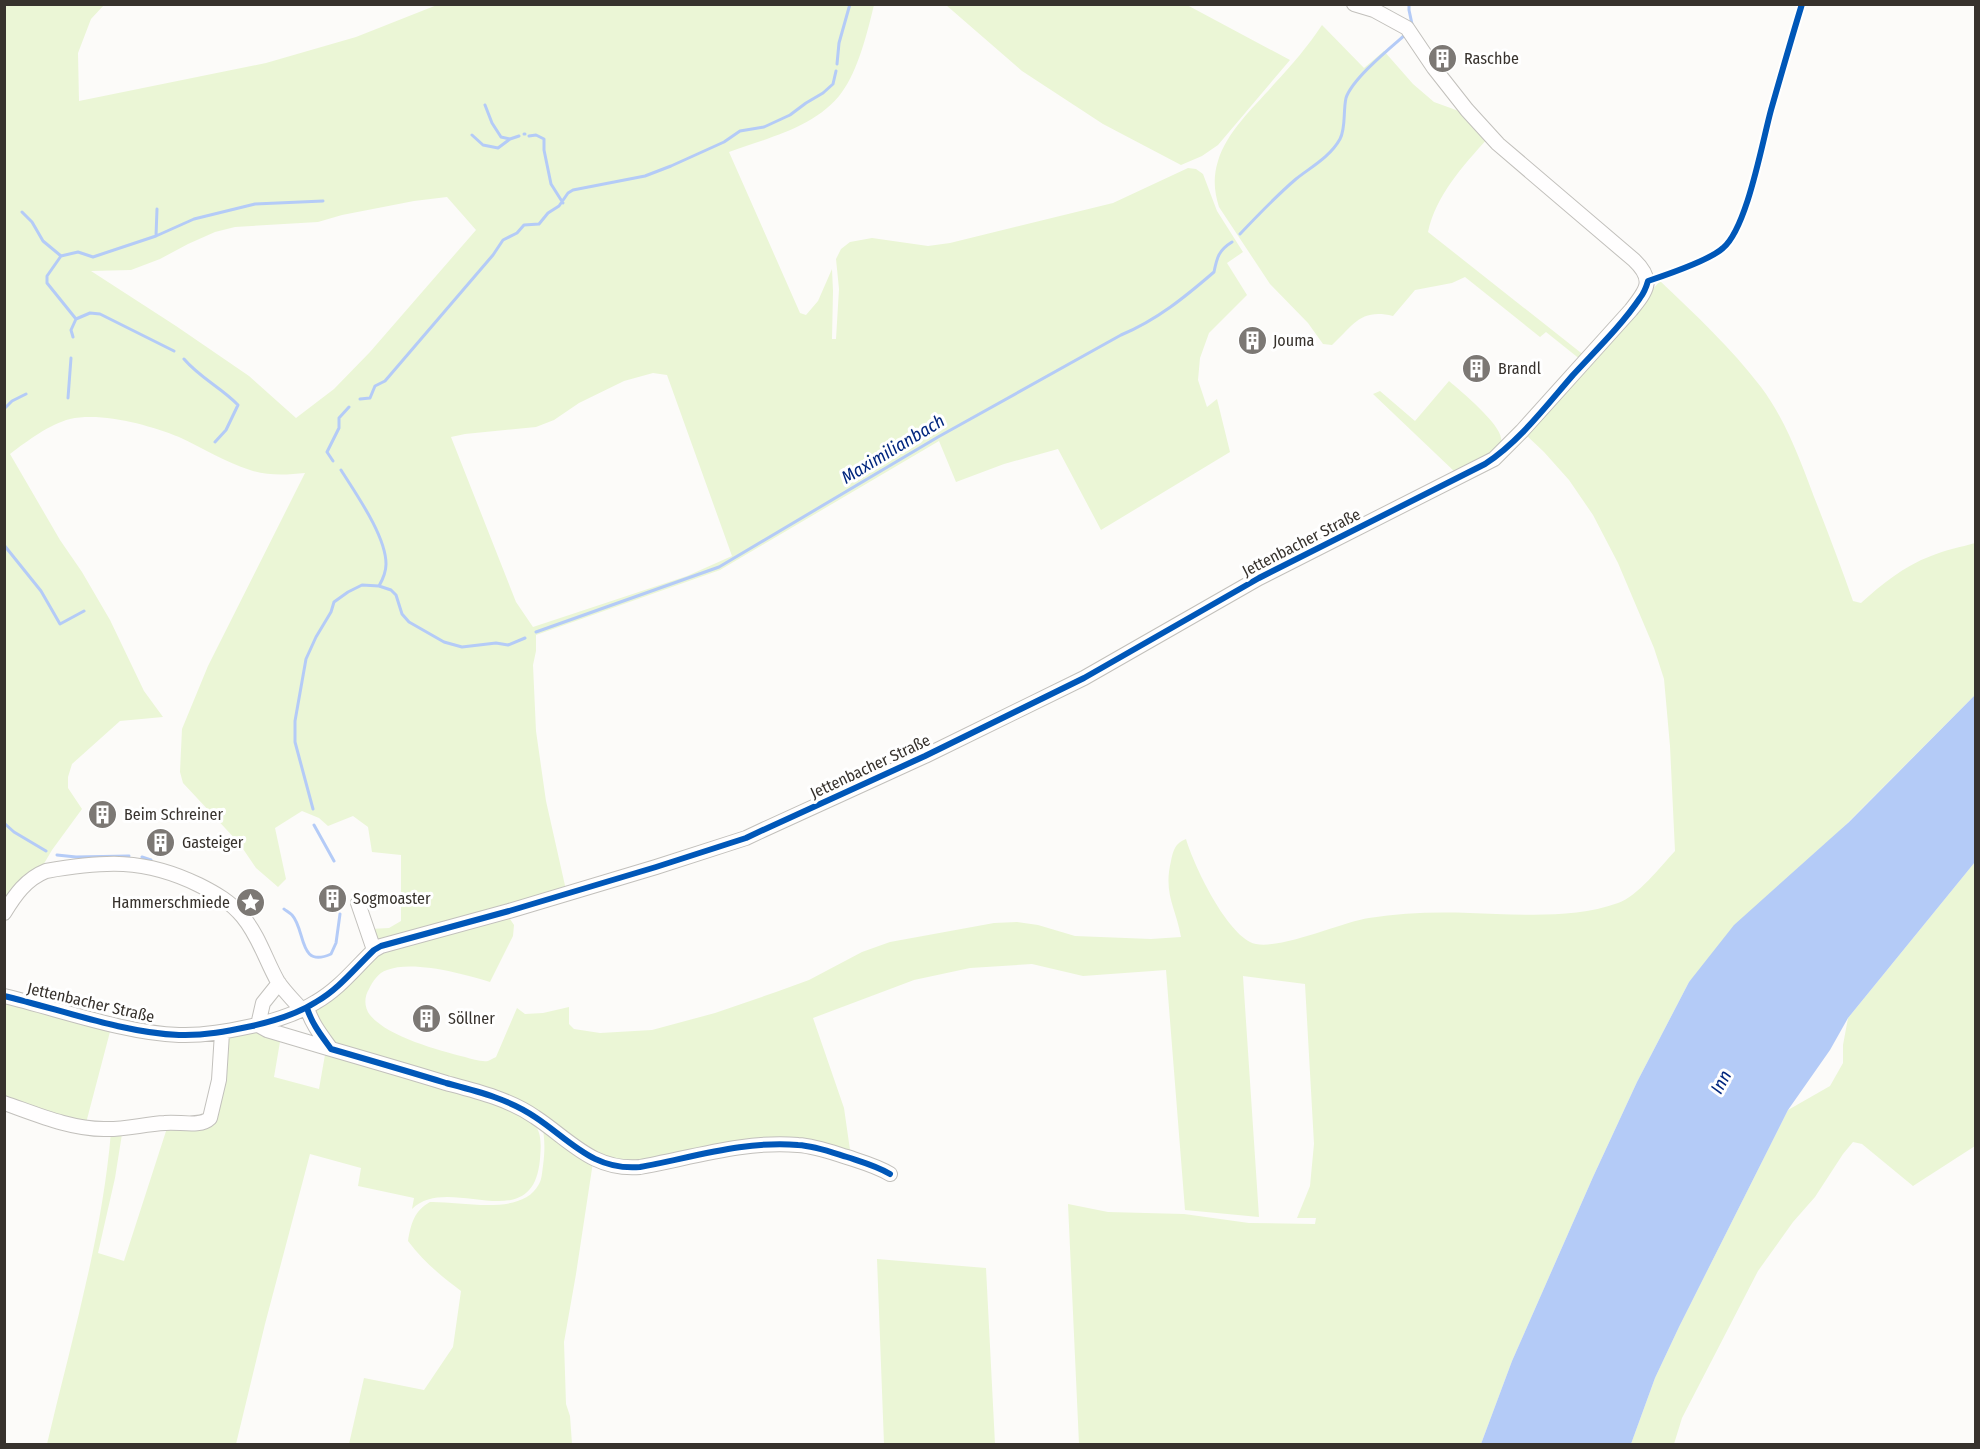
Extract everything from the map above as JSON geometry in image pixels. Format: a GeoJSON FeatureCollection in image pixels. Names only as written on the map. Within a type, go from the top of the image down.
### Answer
{"type":"FeatureCollection","features":[{"type":"Feature","properties":{"kind":"street","name":"Jettenbacher Straße"},"geometry":{"type":"LineString","coordinates":[[4,996],[127,1028],[178,1035],[222,1032],[258,1025],[304,1009],[333,991],[374,950],[394,942],[519,908],[746,838],[935,751],[1084,678],[1259,578],[1494,459],[1631,310],[1646,289],[1648,281],[1642,268],[1634,260],[1498,144],[1467,110],[1407,28],[1374,10],[1354,4]]}},
{"type":"Feature","properties":{"kind":"street"},"geometry":{"type":"LineString","coordinates":[[4,913],[25,884],[37,874],[46,871],[129,863],[145,865],[182,877],[211,891],[234,907],[250,927],[279,983],[304,1009],[331,1049]]}},
{"type":"Feature","properties":{"kind":"street"},"geometry":{"type":"LineString","coordinates":[[358,903],[374,950]]}},
{"type":"Feature","properties":{"kind":"street"},"geometry":{"type":"LineString","coordinates":[[279,983],[263,1004],[258,1025],[267,1030],[476,1091],[511,1104],[537,1118],[594,1159],[615,1166],[640,1167],[706,1152],[798,1144],[820,1148],[874,1165],[890,1174]]}},
{"type":"Feature","properties":{"kind":"street"},"geometry":{"type":"LineString","coordinates":[[4,1103],[61,1122],[106,1130],[165,1122],[202,1123],[210,1118],[217,1090],[222,1032]]}},
{"type":"Feature","properties":{"kind":"green space"},"geometry":{"type":"Polygon","coordinates":[[[5,5],[104,5],[91,19],[78,53],[79,101],[266,63],[356,37],[437,5],[874,5],[862,50],[853,73],[832,104],[805,123],[790,130],[729,152],[800,313],[806,315],[818,301],[832,269],[832,339],[836,339],[839,289],[836,259],[841,249],[850,242],[872,238],[928,246],[950,243],[1113,203],[1188,168],[1196,169],[1203,174],[1217,211],[1243,252],[1227,263],[1247,295],[1209,333],[1200,358],[1198,380],[1207,407],[1217,399],[1230,452],[1101,530],[1058,449],[1004,464],[956,482],[939,441],[720,570],[536,635],[533,665],[536,731],[546,801],[566,890],[379,943],[370,929],[389,928],[401,921],[401,855],[372,852],[368,827],[353,816],[328,826],[319,818],[302,811],[275,828],[286,879],[278,887],[256,868],[239,843],[183,783],[180,772],[182,729],[208,666],[305,473],[257,472],[232,463],[167,432],[111,418],[70,419],[39,434],[10,454],[110,620],[144,691],[163,717],[120,721],[72,764],[68,777],[68,788],[82,809],[42,867],[5,906],[5,5]],[[447,197],[414,201],[318,222],[235,227],[215,232],[160,259],[131,270],[91,271],[249,376],[296,418],[334,389],[370,352],[476,230],[447,197]],[[653,373],[624,381],[579,403],[554,420],[536,427],[451,437],[516,602],[533,627],[687,576],[732,556],[667,375],[653,373]]]}},
{"type":"Feature","properties":{"kind":"green space"},"geometry":{"type":"Polygon","coordinates":[[[946,5],[1187,5],[1290,60],[1218,145],[1202,156],[1181,165],[1103,124],[1022,71],[946,5]]]}},
{"type":"Feature","properties":{"kind":"green space"},"geometry":{"type":"Polygon","coordinates":[[[1322,25],[1364,68],[1384,51],[1413,84],[1434,102],[1467,114],[1488,138],[1460,170],[1444,193],[1428,232],[1585,356],[1581,360],[1546,332],[1540,337],[1465,277],[1452,283],[1415,290],[1393,316],[1372,314],[1358,320],[1332,345],[1323,344],[1308,323],[1270,284],[1219,207],[1215,184],[1216,167],[1222,150],[1235,129],[1294,62],[1322,25]]]}},
{"type":"Feature","properties":{"kind":"green space"},"geometry":{"type":"Polygon","coordinates":[[[1660,281],[1726,345],[1771,401],[1800,461],[1853,601],[1861,603],[1894,576],[1921,560],[1975,543],[1975,695],[1689,982],[1637,1082],[1593,1177],[1512,1361],[1481,1444],[1079,1444],[1068,1204],[1108,1212],[1184,1214],[1249,1223],[1315,1224],[1316,1218],[1297,1218],[1310,1186],[1314,1144],[1305,984],[1243,976],[1259,1217],[1185,1210],[1166,970],[1083,976],[1032,964],[970,968],[914,980],[813,1018],[844,1108],[851,1157],[800,1144],[649,1163],[609,1163],[534,1113],[327,1041],[314,1009],[379,951],[508,916],[514,925],[513,936],[490,982],[424,967],[398,967],[387,970],[376,978],[367,992],[366,1005],[370,1015],[389,1030],[414,1042],[441,1051],[488,1061],[496,1057],[517,1008],[525,1014],[543,1013],[569,1007],[569,1024],[574,1029],[600,1033],[652,1030],[715,1013],[809,980],[862,952],[890,942],[994,923],[1017,922],[1038,925],[1075,936],[1151,939],[1181,937],[1168,883],[1175,848],[1186,839],[1203,880],[1220,910],[1240,935],[1260,945],[1290,941],[1369,918],[1432,913],[1526,915],[1573,913],[1603,908],[1626,899],[1648,880],[1675,851],[1664,679],[1654,648],[1618,563],[1593,515],[1569,480],[1525,434],[1660,281]]]}},
{"type":"Feature","properties":{"kind":"green space"},"geometry":{"type":"Polygon","coordinates":[[[1449,381],[1487,416],[1499,432],[1501,440],[1496,451],[1456,473],[1373,394],[1380,391],[1415,421],[1449,381]]]}},
{"type":"Feature","properties":{"kind":"green space"},"geometry":{"type":"Polygon","coordinates":[[[1975,862],[1975,1146],[1913,1186],[1862,1144],[1853,1142],[1815,1197],[1793,1222],[1758,1271],[1682,1418],[1674,1444],[1631,1444],[1655,1378],[1788,1110],[1830,1086],[1843,1063],[1843,1045],[1848,1018],[1975,862]]]}},
{"type":"Feature","properties":{"kind":"green space"},"geometry":{"type":"Polygon","coordinates":[[[4,999],[111,1028],[86,1123],[5,1100],[4,999]]]}},
{"type":"Feature","properties":{"kind":"green space"},"geometry":{"type":"Polygon","coordinates":[[[248,1030],[281,1036],[274,1077],[319,1089],[326,1049],[512,1107],[533,1123],[539,1133],[540,1159],[534,1183],[522,1196],[506,1201],[447,1197],[428,1200],[412,1209],[414,1198],[358,1186],[361,1168],[310,1154],[236,1444],[47,1444],[101,1211],[111,1132],[122,1134],[115,1178],[98,1253],[124,1261],[168,1125],[202,1126],[225,1038],[248,1030]]]}},
{"type":"Feature","properties":{"kind":"green space"},"geometry":{"type":"Polygon","coordinates":[[[542,1124],[593,1162],[564,1342],[566,1404],[570,1416],[572,1444],[349,1444],[364,1378],[424,1390],[453,1347],[461,1291],[433,1268],[408,1241],[417,1214],[430,1202],[505,1204],[519,1201],[531,1194],[539,1184],[542,1175],[544,1135],[542,1124]]]}},
{"type":"Feature","properties":{"kind":"green space"},"geometry":{"type":"Polygon","coordinates":[[[877,1259],[986,1268],[995,1444],[884,1444],[877,1259]]]}},
{"type":"Feature","properties":{"kind":"water","name":"Inn"},"geometry":{"type":"Polygon","coordinates":[[[1975,695],[1975,862],[1848,1018],[1830,1050],[1788,1110],[1655,1378],[1631,1444],[1481,1444],[1512,1361],[1593,1177],[1637,1082],[1689,982],[1734,925],[1849,822],[1975,695]]]}},
{"type":"Feature","properties":{"kind":"waterway"},"geometry":{"type":"LineString","coordinates":[[837,64],[839,43],[850,4]]}},
{"type":"Feature","properties":{"kind":"waterway","name":"Maximilianbach"},"geometry":{"type":"LineString","coordinates":[[1409,4],[1412,24]]}},
{"type":"Feature","properties":{"kind":"waterway","name":"Maximilianbach"},"geometry":{"type":"LineString","coordinates":[[1240,234],[1281,192],[1326,156],[1336,145],[1342,135],[1346,98],[1350,90],[1372,64],[1406,34]]}},
{"type":"Feature","properties":{"kind":"waterway"},"geometry":{"type":"LineString","coordinates":[[360,399],[370,398],[375,386],[385,381],[493,255],[503,240],[517,233],[524,225],[539,224],[548,213],[559,206],[568,193],[573,190],[645,176],[724,142],[740,131],[764,127],[790,115],[823,93],[833,84],[836,71]]}},
{"type":"Feature","properties":{"kind":"waterway"},"geometry":{"type":"LineString","coordinates":[[485,105],[501,137],[510,139],[519,136]]}},
{"type":"Feature","properties":{"kind":"waterway"},"geometry":{"type":"LineString","coordinates":[[472,135],[483,145],[498,148],[510,139]]}},
{"type":"Feature","properties":{"kind":"waterway"},"geometry":{"type":"LineString","coordinates":[[529,136],[536,135],[544,139],[551,184],[563,203]]}},
{"type":"Feature","properties":{"kind":"waterway"},"geometry":{"type":"LineString","coordinates":[[73,337],[71,330],[76,319],[47,283],[47,276],[61,256],[78,252],[93,257],[156,236],[194,219],[255,204],[323,201]]}},
{"type":"Feature","properties":{"kind":"waterway"},"geometry":{"type":"LineString","coordinates":[[156,236],[157,209]]}},
{"type":"Feature","properties":{"kind":"waterway"},"geometry":{"type":"LineString","coordinates":[[22,212],[32,222],[43,241],[61,256]]}},
{"type":"Feature","properties":{"kind":"waterway","name":"Maximilianbach"},"geometry":{"type":"LineString","coordinates":[[536,632],[719,567],[938,437],[1159,315],[1214,272],[1219,254],[1232,242]]}},
{"type":"Feature","properties":{"kind":"waterway"},"geometry":{"type":"LineString","coordinates":[[76,319],[90,313],[100,314],[174,351]]}},
{"type":"Feature","properties":{"kind":"waterway"},"geometry":{"type":"LineString","coordinates":[[68,398],[71,358]]}},
{"type":"Feature","properties":{"kind":"waterway"},"geometry":{"type":"LineString","coordinates":[[184,359],[238,405],[226,430],[215,442]]}},
{"type":"Feature","properties":{"kind":"waterway"},"geometry":{"type":"LineString","coordinates":[[4,409],[12,401],[26,394]]}},
{"type":"Feature","properties":{"kind":"waterway"},"geometry":{"type":"LineString","coordinates":[[333,461],[327,452],[339,428],[339,418],[349,407]]}},
{"type":"Feature","properties":{"kind":"waterway"},"geometry":{"type":"LineString","coordinates":[[341,470],[376,528],[385,553],[386,567],[379,586]]}},
{"type":"Feature","properties":{"kind":"waterway"},"geometry":{"type":"LineString","coordinates":[[4,545],[41,591],[60,624],[84,611]]}},
{"type":"Feature","properties":{"kind":"waterway","name":"Maximilianbach"},"geometry":{"type":"LineString","coordinates":[[313,809],[295,742],[295,721],[306,659],[334,602],[362,585],[379,586],[391,590],[396,595],[402,614],[409,622],[444,642],[462,647],[496,643],[508,645],[525,638]]}},
{"type":"Feature","properties":{"kind":"waterway"},"geometry":{"type":"LineString","coordinates":[[4,823],[14,832],[46,851]]}},
{"type":"Feature","properties":{"kind":"waterway","name":"Maximilianbach"},"geometry":{"type":"LineString","coordinates":[[314,825],[334,861]]}},
{"type":"Feature","properties":{"kind":"waterway","name":"Maximilianbach"},"geometry":{"type":"LineString","coordinates":[[57,855],[129,856]]}},
{"type":"Feature","properties":{"kind":"waterway","name":"Maximilianbach"},"geometry":{"type":"LineString","coordinates":[[142,857],[151,860]]}},
{"type":"Feature","properties":{"kind":"waterway","name":"Maximilianbach"},"geometry":{"type":"LineString","coordinates":[[284,909],[292,915],[296,922],[308,952],[320,957],[331,954],[336,943],[340,914]]}},
{"type":"Feature","properties":{"kind":"cycle path"},"geometry":{"type":"LineString","coordinates":[[4,996],[136,1030],[179,1035],[225,1031],[285,1017],[324,997],[381,946],[509,911],[746,838],[925,756],[1084,678],[1259,578],[1485,464],[1521,434],[1617,328],[1645,290],[1648,281],[1717,253],[1732,238],[1753,184],[1771,110],[1802,4]]}},
{"type":"Feature","properties":{"kind":"cycle path"},"geometry":{"type":"LineString","coordinates":[[307,1008],[314,1024],[331,1049],[503,1100],[535,1117],[583,1152],[609,1164],[640,1167],[739,1147],[779,1144],[823,1150],[869,1164],[890,1174]]}},
{"type":"Feature","properties":{"kind":"place","name":"Raschbe"},"geometry":{"type":"Point","coordinates":[1443,58]}},
{"type":"Feature","properties":{"kind":"place","name":"Jouma"},"geometry":{"type":"Point","coordinates":[1252,340]}},
{"type":"Feature","properties":{"kind":"place","name":"Brandl"},"geometry":{"type":"Point","coordinates":[1477,368]}},
{"type":"Feature","properties":{"kind":"place","name":"Beim Schreiner"},"geometry":{"type":"Point","coordinates":[103,814]}},
{"type":"Feature","properties":{"kind":"place","name":"Gasteiger"},"geometry":{"type":"Point","coordinates":[161,842]}},
{"type":"Feature","properties":{"kind":"place","name":"Sogmoaster"},"geometry":{"type":"Point","coordinates":[332,898]}},
{"type":"Feature","properties":{"kind":"place","name":"Hammerschmiede"},"geometry":{"type":"Point","coordinates":[251,902]}},
{"type":"Feature","properties":{"kind":"place","name":"Söllner"},"geometry":{"type":"Point","coordinates":[427,1018]}}]}
